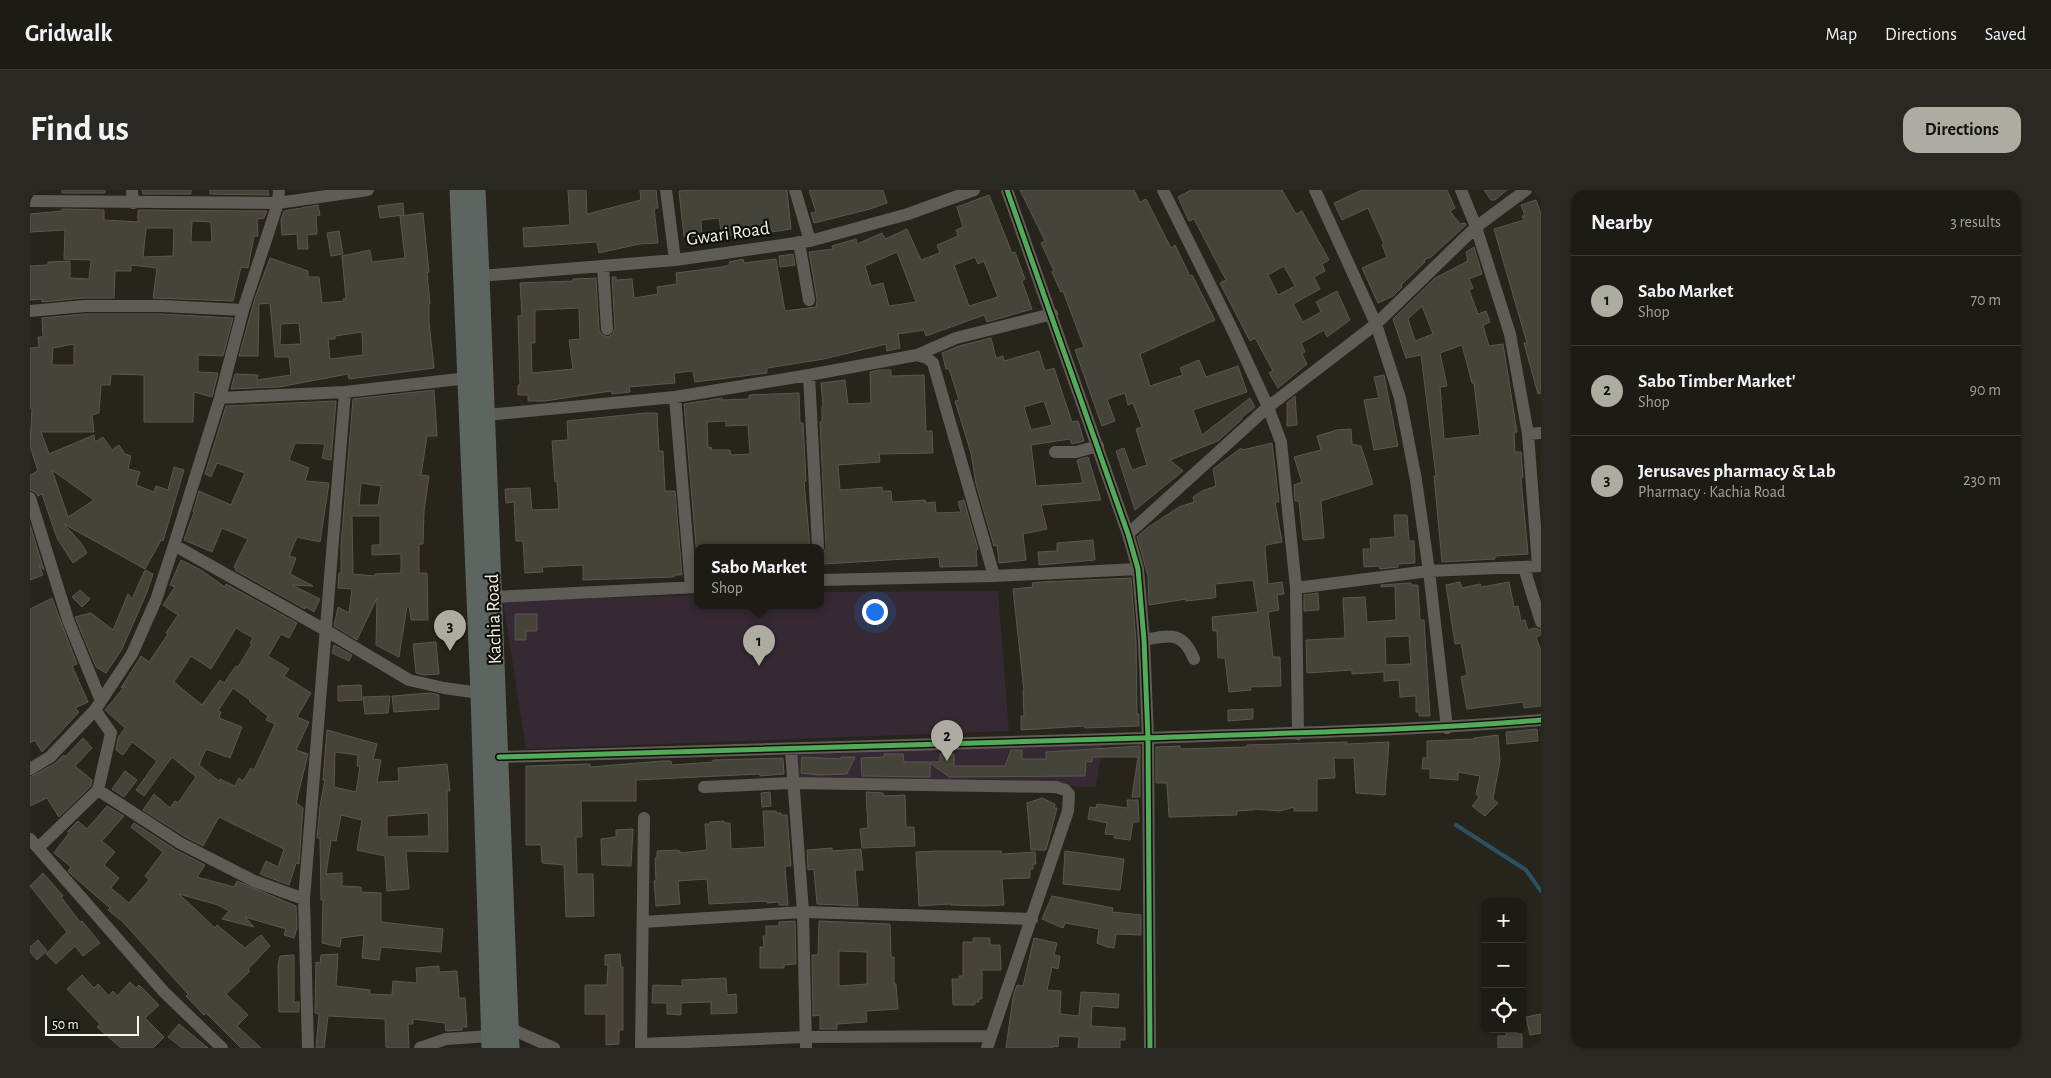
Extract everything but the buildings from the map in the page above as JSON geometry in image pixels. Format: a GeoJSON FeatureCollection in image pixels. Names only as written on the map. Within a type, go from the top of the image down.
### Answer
{"type":"FeatureCollection","features":[{"type":"Feature","properties":{"kind":"highway","name":"Kachia Road"},"geometry":{"type":"LineString","coordinates":[[459,190],[480,693],[491,1042]]}},
{"type":"Feature","properties":{"kind":"highway","name":"Kachia Road"},"geometry":{"type":"LineString","coordinates":[[476,190],[510,1048]]}},
{"type":"Feature","properties":{"kind":"street"},"geometry":{"type":"LineString","coordinates":[[30,769],[50,758],[98,705],[132,654],[156,600],[220,398],[243,310],[278,203],[279,190]]}},
{"type":"Feature","properties":{"kind":"street"},"geometry":{"type":"LineString","coordinates":[[30,201],[132,196],[278,203],[368,190]]}},
{"type":"Feature","properties":{"kind":"street"},"geometry":{"type":"LineString","coordinates":[[666,190],[675,260]]}},
{"type":"Feature","properties":{"kind":"street"},"geometry":{"type":"LineString","coordinates":[[795,190],[804,242],[809,300]]}},
{"type":"Feature","properties":{"kind":"street","name":"Gwari Road"},"geometry":{"type":"LineString","coordinates":[[480,276],[675,260],[804,242],[908,214],[974,190]]}},
{"type":"Feature","properties":{"kind":"street"},"geometry":{"type":"LineString","coordinates":[[1008,190],[1098,446],[1138,568],[1144,640],[1148,738],[1150,1048]]}},
{"type":"Feature","properties":{"kind":"street"},"geometry":{"type":"LineString","coordinates":[[1163,190],[1268,407],[1281,442],[1296,588],[1298,734]]}},
{"type":"Feature","properties":{"kind":"street"},"geometry":{"type":"LineString","coordinates":[[1315,190],[1376,324],[1400,398],[1416,480],[1429,571],[1447,728]]}},
{"type":"Feature","properties":{"kind":"street"},"geometry":{"type":"LineString","coordinates":[[1296,588],[1429,571],[1539,566],[1528,434],[1510,334],[1476,227],[1460,190]]}},
{"type":"Feature","properties":{"kind":"street"},"geometry":{"type":"LineString","coordinates":[[1128,534],[1268,407],[1376,324],[1476,227],[1526,190]]}},
{"type":"Feature","properties":{"kind":"street"},"geometry":{"type":"LineString","coordinates":[[603,266],[607,329]]}},
{"type":"Feature","properties":{"kind":"street"},"geometry":{"type":"LineString","coordinates":[[30,311],[84,306],[162,306],[243,310]]}},
{"type":"Feature","properties":{"kind":"street"},"geometry":{"type":"LineString","coordinates":[[486,415],[675,397],[809,375],[917,355],[956,338],[1052,314]]}},
{"type":"Feature","properties":{"kind":"street"},"geometry":{"type":"LineString","coordinates":[[917,355],[927,358],[933,363],[994,576]]}},
{"type":"Feature","properties":{"kind":"street"},"geometry":{"type":"LineString","coordinates":[[809,375],[818,544]]}},
{"type":"Feature","properties":{"kind":"street"},"geometry":{"type":"LineString","coordinates":[[220,398],[345,392],[468,378]]}},
{"type":"Feature","properties":{"kind":"street"},"geometry":{"type":"LineString","coordinates":[[308,1048],[304,899],[345,392]]}},
{"type":"Feature","properties":{"kind":"street"},"geometry":{"type":"LineString","coordinates":[[493,597],[694,587],[675,397]]}},
{"type":"Feature","properties":{"kind":"street"},"geometry":{"type":"LineString","coordinates":[[1528,434],[1541,433]]}},
{"type":"Feature","properties":{"kind":"street"},"geometry":{"type":"LineString","coordinates":[[1054,452],[1076,452],[1098,446]]}},
{"type":"Feature","properties":{"kind":"street"},"geometry":{"type":"LineString","coordinates":[[30,498],[68,620],[98,705],[111,732],[98,790],[34,844],[164,992],[222,1048]]}},
{"type":"Feature","properties":{"kind":"street"},"geometry":{"type":"LineString","coordinates":[[174,545],[327,631],[409,680],[444,688],[480,693]]}},
{"type":"Feature","properties":{"kind":"street"},"geometry":{"type":"LineString","coordinates":[[824,580],[994,576],[1138,568]]}},
{"type":"Feature","properties":{"kind":"street"},"geometry":{"type":"LineString","coordinates":[[1524,568],[1541,622]]}},
{"type":"Feature","properties":{"kind":"street"},"geometry":{"type":"LineString","coordinates":[[1144,640],[1160,637],[1182,639],[1188,645],[1194,658]]}},
{"type":"Feature","properties":{"kind":"street"},"geometry":{"type":"LineString","coordinates":[[499,757],[1298,734],[1447,728],[1541,720]]}},
{"type":"Feature","properties":{"kind":"street"},"geometry":{"type":"LineString","coordinates":[[790,750],[803,912],[806,1042]]}},
{"type":"Feature","properties":{"kind":"street"},"geometry":{"type":"LineString","coordinates":[[644,818],[641,1046],[806,1042],[988,1042],[1068,811],[1069,794],[1065,790],[1056,788],[792,783],[704,788]]}},
{"type":"Feature","properties":{"kind":"street"},"geometry":{"type":"LineString","coordinates":[[98,790],[180,843],[254,881],[304,899]]}},
{"type":"Feature","properties":{"kind":"street"},"geometry":{"type":"LineString","coordinates":[[643,922],[803,912],[1032,919]]}},
{"type":"Feature","properties":{"kind":"street"},"geometry":{"type":"LineString","coordinates":[[509,1028],[554,1048]]}},
{"type":"Feature","properties":{"kind":"street"},"geometry":{"type":"LineString","coordinates":[[420,1048],[446,1039],[491,1042]]}},
{"type":"Feature","properties":{"kind":"shaded area"},"geometry":{"type":"Polygon","coordinates":[[[998,591],[1009,731],[526,749],[503,601],[694,595],[694,609],[824,609],[824,592],[998,591]]]}},
{"type":"Feature","properties":{"kind":"shaded area"},"geometry":{"type":"Polygon","coordinates":[[[1103,741],[1096,787],[795,779],[794,753],[1103,741]]]}},
{"type":"Feature","properties":{"kind":"waterway"},"geometry":{"type":"LineString","coordinates":[[1456,825],[1526,870],[1541,891]]}},
{"type":"Feature","properties":{"kind":"cycle path"},"geometry":{"type":"LineString","coordinates":[[1007,190],[1128,534],[1138,569],[1144,640],[1148,738],[1150,1048]]}},
{"type":"Feature","properties":{"kind":"cycle path"},"geometry":{"type":"LineString","coordinates":[[499,757],[1342,731],[1541,720]]}},
{"type":"Feature","properties":{"kind":"place","name":"Jerusaves pharmacy & Lab"},"geometry":{"type":"Point","coordinates":[450,651]}},
{"type":"Feature","properties":{"kind":"place","name":"Sabo Market"},"geometry":{"type":"Point","coordinates":[759,666]}},
{"type":"Feature","properties":{"kind":"place","name":"Sabo Timber Market'"},"geometry":{"type":"Point","coordinates":[947,761]}}]}
